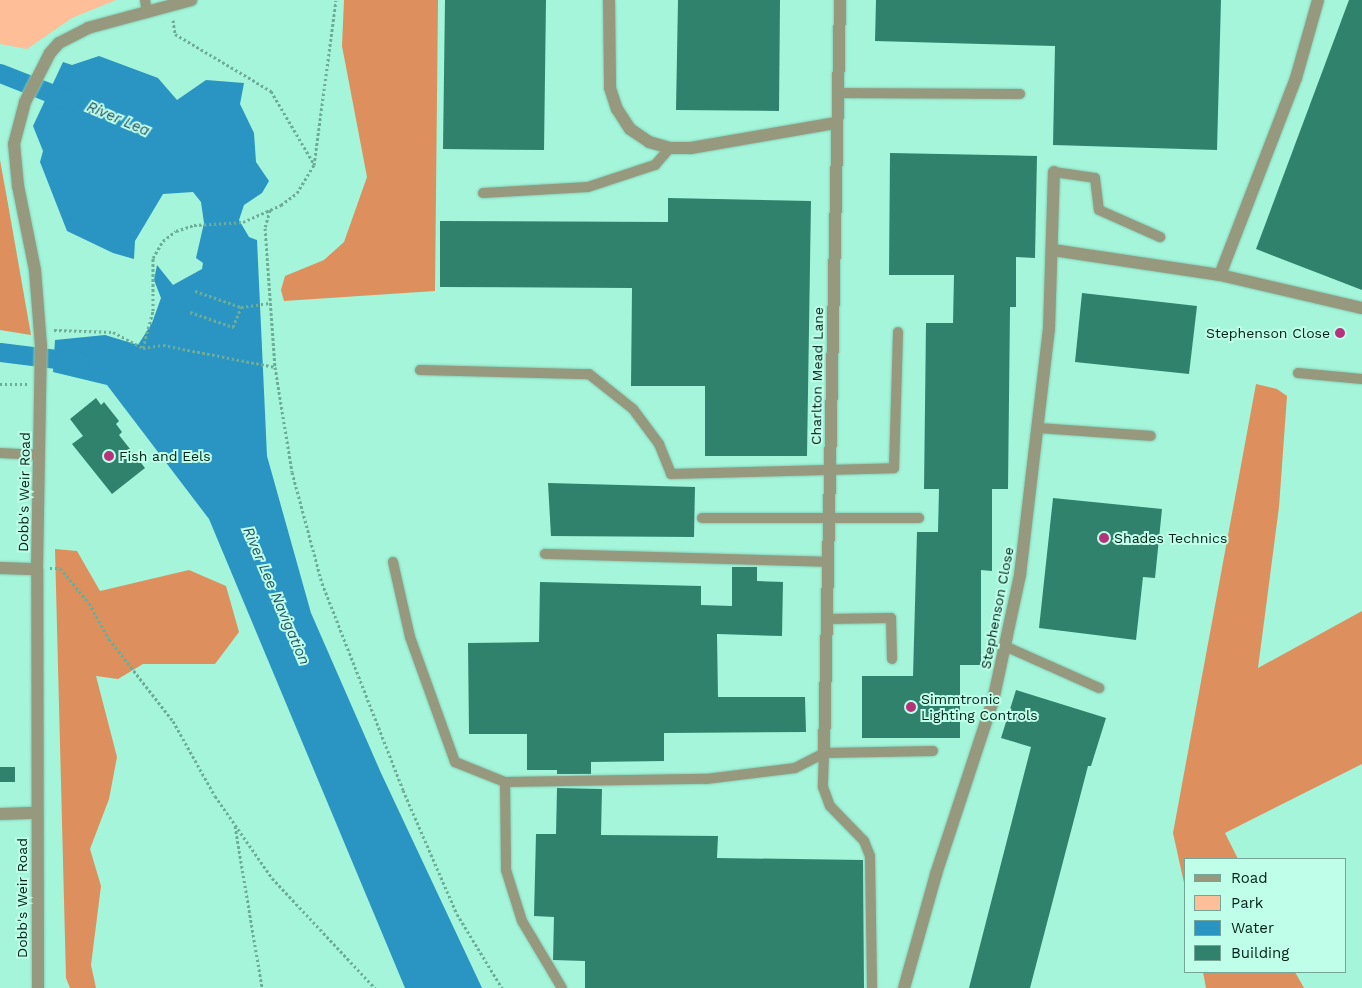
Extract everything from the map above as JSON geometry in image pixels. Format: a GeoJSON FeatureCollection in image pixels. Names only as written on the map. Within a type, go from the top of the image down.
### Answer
{"type":"FeatureCollection","features":[{"type":"Feature","properties":{"kind":"street","name":"Dobb's Weir Road"},"geometry":{"type":"LineString","coordinates":[[38,988],[37,569],[41,335],[35,270],[14,158],[18,124],[25,102],[50,53],[67,38],[88,28],[147,13],[171,3],[191,0]]}},
{"type":"Feature","properties":{"kind":"street"},"geometry":{"type":"LineString","coordinates":[[609,0],[610,88],[617,109],[630,129],[649,142],[670,148],[691,148],[836,123]]}},
{"type":"Feature","properties":{"kind":"street","name":"Charlton Mead Lane"},"geometry":{"type":"LineString","coordinates":[[824,753],[840,0]]}},
{"type":"Feature","properties":{"kind":"street"},"geometry":{"type":"LineString","coordinates":[[1220,275],[1299,69],[1318,0]]}},
{"type":"Feature","properties":{"kind":"street","name":"Stephenson Close"},"geometry":{"type":"LineString","coordinates":[[904,988],[936,874],[993,701],[1007,647],[1020,575],[1040,428],[1053,250],[1054,172]]}},
{"type":"Feature","properties":{"kind":"street"},"geometry":{"type":"LineString","coordinates":[[1053,250],[1220,275],[1362,308]]}},
{"type":"Feature","properties":{"kind":"street"},"geometry":{"type":"LineString","coordinates":[[0,568],[37,569]]}},
{"type":"Feature","properties":{"kind":"street"},"geometry":{"type":"LineString","coordinates":[[0,814],[37,814]]}},
{"type":"Feature","properties":{"kind":"lane"},"geometry":{"type":"LineString","coordinates":[[145,0],[147,13]]}},
{"type":"Feature","properties":{"kind":"lane"},"geometry":{"type":"LineString","coordinates":[[837,93],[1020,94]]}},
{"type":"Feature","properties":{"kind":"lane"},"geometry":{"type":"LineString","coordinates":[[483,193],[588,187],[655,165],[670,148]]}},
{"type":"Feature","properties":{"kind":"lane"},"geometry":{"type":"LineString","coordinates":[[1054,172],[1095,178],[1099,210],[1160,236]]}},
{"type":"Feature","properties":{"kind":"lane"},"geometry":{"type":"LineString","coordinates":[[420,370],[589,374],[633,409],[659,444],[671,474],[894,468],[898,332]]}},
{"type":"Feature","properties":{"kind":"lane"},"geometry":{"type":"LineString","coordinates":[[1298,373],[1362,379]]}},
{"type":"Feature","properties":{"kind":"lane"},"geometry":{"type":"LineString","coordinates":[[1040,428],[1151,436]]}},
{"type":"Feature","properties":{"kind":"lane"},"geometry":{"type":"LineString","coordinates":[[0,452],[39,455]]}},
{"type":"Feature","properties":{"kind":"lane"},"geometry":{"type":"LineString","coordinates":[[702,518],[919,518]]}},
{"type":"Feature","properties":{"kind":"lane"},"geometry":{"type":"LineString","coordinates":[[546,554],[829,562]]}},
{"type":"Feature","properties":{"kind":"lane"},"geometry":{"type":"LineString","coordinates":[[393,562],[410,637],[455,762],[505,782],[706,779],[795,768],[824,753],[933,751]]}},
{"type":"Feature","properties":{"kind":"lane"},"geometry":{"type":"LineString","coordinates":[[828,619],[891,618],[892,659]]}},
{"type":"Feature","properties":{"kind":"lane"},"geometry":{"type":"LineString","coordinates":[[1007,647],[1099,688]]}},
{"type":"Feature","properties":{"kind":"lane"},"geometry":{"type":"LineString","coordinates":[[824,753],[823,787],[830,806],[864,841],[870,856],[872,988]]}},
{"type":"Feature","properties":{"kind":"lane"},"geometry":{"type":"LineString","coordinates":[[505,782],[506,870],[522,921],[562,988]]}},
{"type":"Feature","properties":{"kind":"path"},"geometry":{"type":"LineString","coordinates":[[143,348],[153,311],[153,258],[163,241],[176,231],[194,224],[242,222],[281,206],[297,193],[314,165],[336,0]]}},
{"type":"Feature","properties":{"kind":"path"},"geometry":{"type":"LineString","coordinates":[[171,3],[175,34],[271,91],[314,165]]}},
{"type":"Feature","properties":{"kind":"path"},"geometry":{"type":"LineString","coordinates":[[270,210],[266,228],[275,367],[292,472],[322,583],[400,781],[457,914],[502,988]]}},
{"type":"Feature","properties":{"kind":"path"},"geometry":{"type":"LineString","coordinates":[[195,291],[241,307],[271,302]]}},
{"type":"Feature","properties":{"kind":"path"},"geometry":{"type":"LineString","coordinates":[[190,312],[233,327],[241,307]]}},
{"type":"Feature","properties":{"kind":"path"},"geometry":{"type":"LineString","coordinates":[[41,335],[72,329],[114,332],[143,348],[163,345],[275,367]]}},
{"type":"Feature","properties":{"kind":"path"},"geometry":{"type":"LineString","coordinates":[[0,384],[41,384]]}},
{"type":"Feature","properties":{"kind":"path"},"geometry":{"type":"LineString","coordinates":[[37,569],[60,568],[89,603],[109,639],[173,721],[234,823],[272,878],[375,988]]}},
{"type":"Feature","properties":{"kind":"path"},"geometry":{"type":"LineString","coordinates":[[234,823],[262,988]]}},
{"type":"Feature","properties":{"kind":"green space"},"geometry":{"type":"Polygon","coordinates":[[[0,0],[116,0],[72,18],[27,49],[0,44],[0,0]]]}},
{"type":"Feature","properties":{"kind":"shaded area"},"geometry":{"type":"Polygon","coordinates":[[[344,0],[438,0],[435,291],[284,301],[281,290],[285,276],[324,260],[344,242],[367,177],[342,46],[344,0]]]}},
{"type":"Feature","properties":{"kind":"shaded area"},"geometry":{"type":"Polygon","coordinates":[[[0,160],[8,204],[31,335],[0,330],[0,160]]]}},
{"type":"Feature","properties":{"kind":"shaded area"},"geometry":{"type":"Polygon","coordinates":[[[1256,384],[1277,389],[1287,396],[1279,507],[1258,668],[1362,611],[1362,764],[1225,833],[1238,858],[1184,858],[1184,883],[1173,833],[1256,384]]]}},
{"type":"Feature","properties":{"kind":"shaded area"},"geometry":{"type":"Polygon","coordinates":[[[55,549],[77,551],[100,591],[189,570],[226,586],[239,632],[215,664],[143,664],[118,679],[96,676],[117,757],[109,799],[90,849],[101,886],[91,965],[96,988],[70,988],[66,978],[55,549]]]}},
{"type":"Feature","properties":{"kind":"shaded area"},"geometry":{"type":"Polygon","coordinates":[[[1203,973],[1296,973],[1304,988],[1206,988],[1203,973]]]}},
{"type":"Feature","properties":{"kind":"water"},"geometry":{"type":"Polygon","coordinates":[[[99,56],[158,78],[177,100],[206,80],[244,83],[240,104],[254,133],[256,162],[269,181],[262,193],[244,205],[239,220],[249,237],[257,240],[267,456],[311,613],[381,773],[482,988],[405,988],[209,519],[107,385],[53,372],[55,340],[105,335],[138,345],[152,323],[161,298],[154,280],[157,265],[173,285],[202,269],[203,263],[196,258],[204,223],[201,202],[193,192],[163,194],[135,241],[134,259],[113,253],[67,231],[40,162],[43,151],[33,126],[63,62],[72,65],[99,56]]]}},
{"type":"Feature","properties":{"kind":"building"},"geometry":{"type":"Polygon","coordinates":[[[445,0],[546,0],[544,150],[443,149],[445,0]]]}},
{"type":"Feature","properties":{"kind":"building"},"geometry":{"type":"Polygon","coordinates":[[[678,0],[780,0],[779,111],[676,110],[678,0]]]}},
{"type":"Feature","properties":{"kind":"building"},"geometry":{"type":"Polygon","coordinates":[[[876,0],[1221,0],[1217,150],[1053,145],[1055,46],[875,41],[876,0]]]}},
{"type":"Feature","properties":{"kind":"building"},"geometry":{"type":"Polygon","coordinates":[[[1349,0],[1362,0],[1362,290],[1256,249],[1349,0]]]}},
{"type":"Feature","properties":{"kind":"building"},"geometry":{"type":"Polygon","coordinates":[[[890,153],[1037,156],[1035,258],[1016,257],[1016,307],[1010,307],[1008,489],[992,489],[992,571],[981,570],[981,665],[960,665],[960,738],[862,738],[862,676],[913,676],[917,532],[938,532],[939,489],[924,489],[926,323],[953,323],[954,275],[889,275],[890,153]]]}},
{"type":"Feature","properties":{"kind":"building"},"geometry":{"type":"Polygon","coordinates":[[[668,198],[811,201],[807,456],[705,456],[705,386],[631,386],[632,288],[440,287],[440,221],[668,222],[668,198]]]}},
{"type":"Feature","properties":{"kind":"building"},"geometry":{"type":"Polygon","coordinates":[[[1082,293],[1197,306],[1189,374],[1075,362],[1082,293]]]}},
{"type":"Feature","properties":{"kind":"building","name":"Fish and Eels"},"geometry":{"type":"Polygon","coordinates":[[[96,398],[101,405],[104,402],[119,421],[116,424],[122,432],[119,435],[145,468],[112,494],[72,444],[83,436],[70,419],[96,398]]]}},
{"type":"Feature","properties":{"kind":"building"},"geometry":{"type":"Polygon","coordinates":[[[548,483],[695,487],[694,537],[551,536],[548,483]]]}},
{"type":"Feature","properties":{"kind":"building"},"geometry":{"type":"Polygon","coordinates":[[[1053,498],[1162,509],[1155,578],[1143,577],[1136,640],[1039,628],[1053,498]]]}},
{"type":"Feature","properties":{"kind":"building"},"geometry":{"type":"Polygon","coordinates":[[[732,567],[757,567],[757,581],[783,582],[782,636],[717,634],[718,697],[805,697],[806,732],[664,733],[664,761],[591,762],[591,774],[557,774],[557,770],[527,770],[527,734],[469,734],[468,643],[539,642],[540,582],[701,586],[701,605],[732,606],[732,567]]]}},
{"type":"Feature","properties":{"kind":"building"},"geometry":{"type":"Polygon","coordinates":[[[1016,690],[1106,718],[1091,766],[1088,766],[1030,988],[969,988],[1031,747],[1001,738],[1016,690]]]}},
{"type":"Feature","properties":{"kind":"building"},"geometry":{"type":"Polygon","coordinates":[[[0,767],[15,767],[15,782],[0,782],[0,767]]]}},
{"type":"Feature","properties":{"kind":"building"},"geometry":{"type":"Polygon","coordinates":[[[557,788],[602,789],[601,835],[718,836],[717,858],[863,860],[864,988],[585,988],[585,961],[553,960],[554,917],[534,916],[536,834],[556,834],[557,788]]]}},
{"type":"Feature","properties":{"kind":"waterway","name":"River Lea"},"geometry":{"type":"LineString","coordinates":[[0,73],[71,101]]}},
{"type":"Feature","properties":{"kind":"waterway","name":"River Lee Navigation"},"geometry":{"type":"LineString","coordinates":[[0,352],[80,362]]}},
{"type":"Feature","properties":{"kind":"place","name":"Stephenson Close"},"geometry":{"type":"Point","coordinates":[1340,333]}},
{"type":"Feature","properties":{"kind":"place","name":"Fish and Eels"},"geometry":{"type":"Point","coordinates":[109,456]}},
{"type":"Feature","properties":{"kind":"place","name":"Shades Technics"},"geometry":{"type":"Point","coordinates":[1104,538]}},
{"type":"Feature","properties":{"kind":"place","name":"Simmtronic Lighting Controls"},"geometry":{"type":"Point","coordinates":[911,707]}}]}
